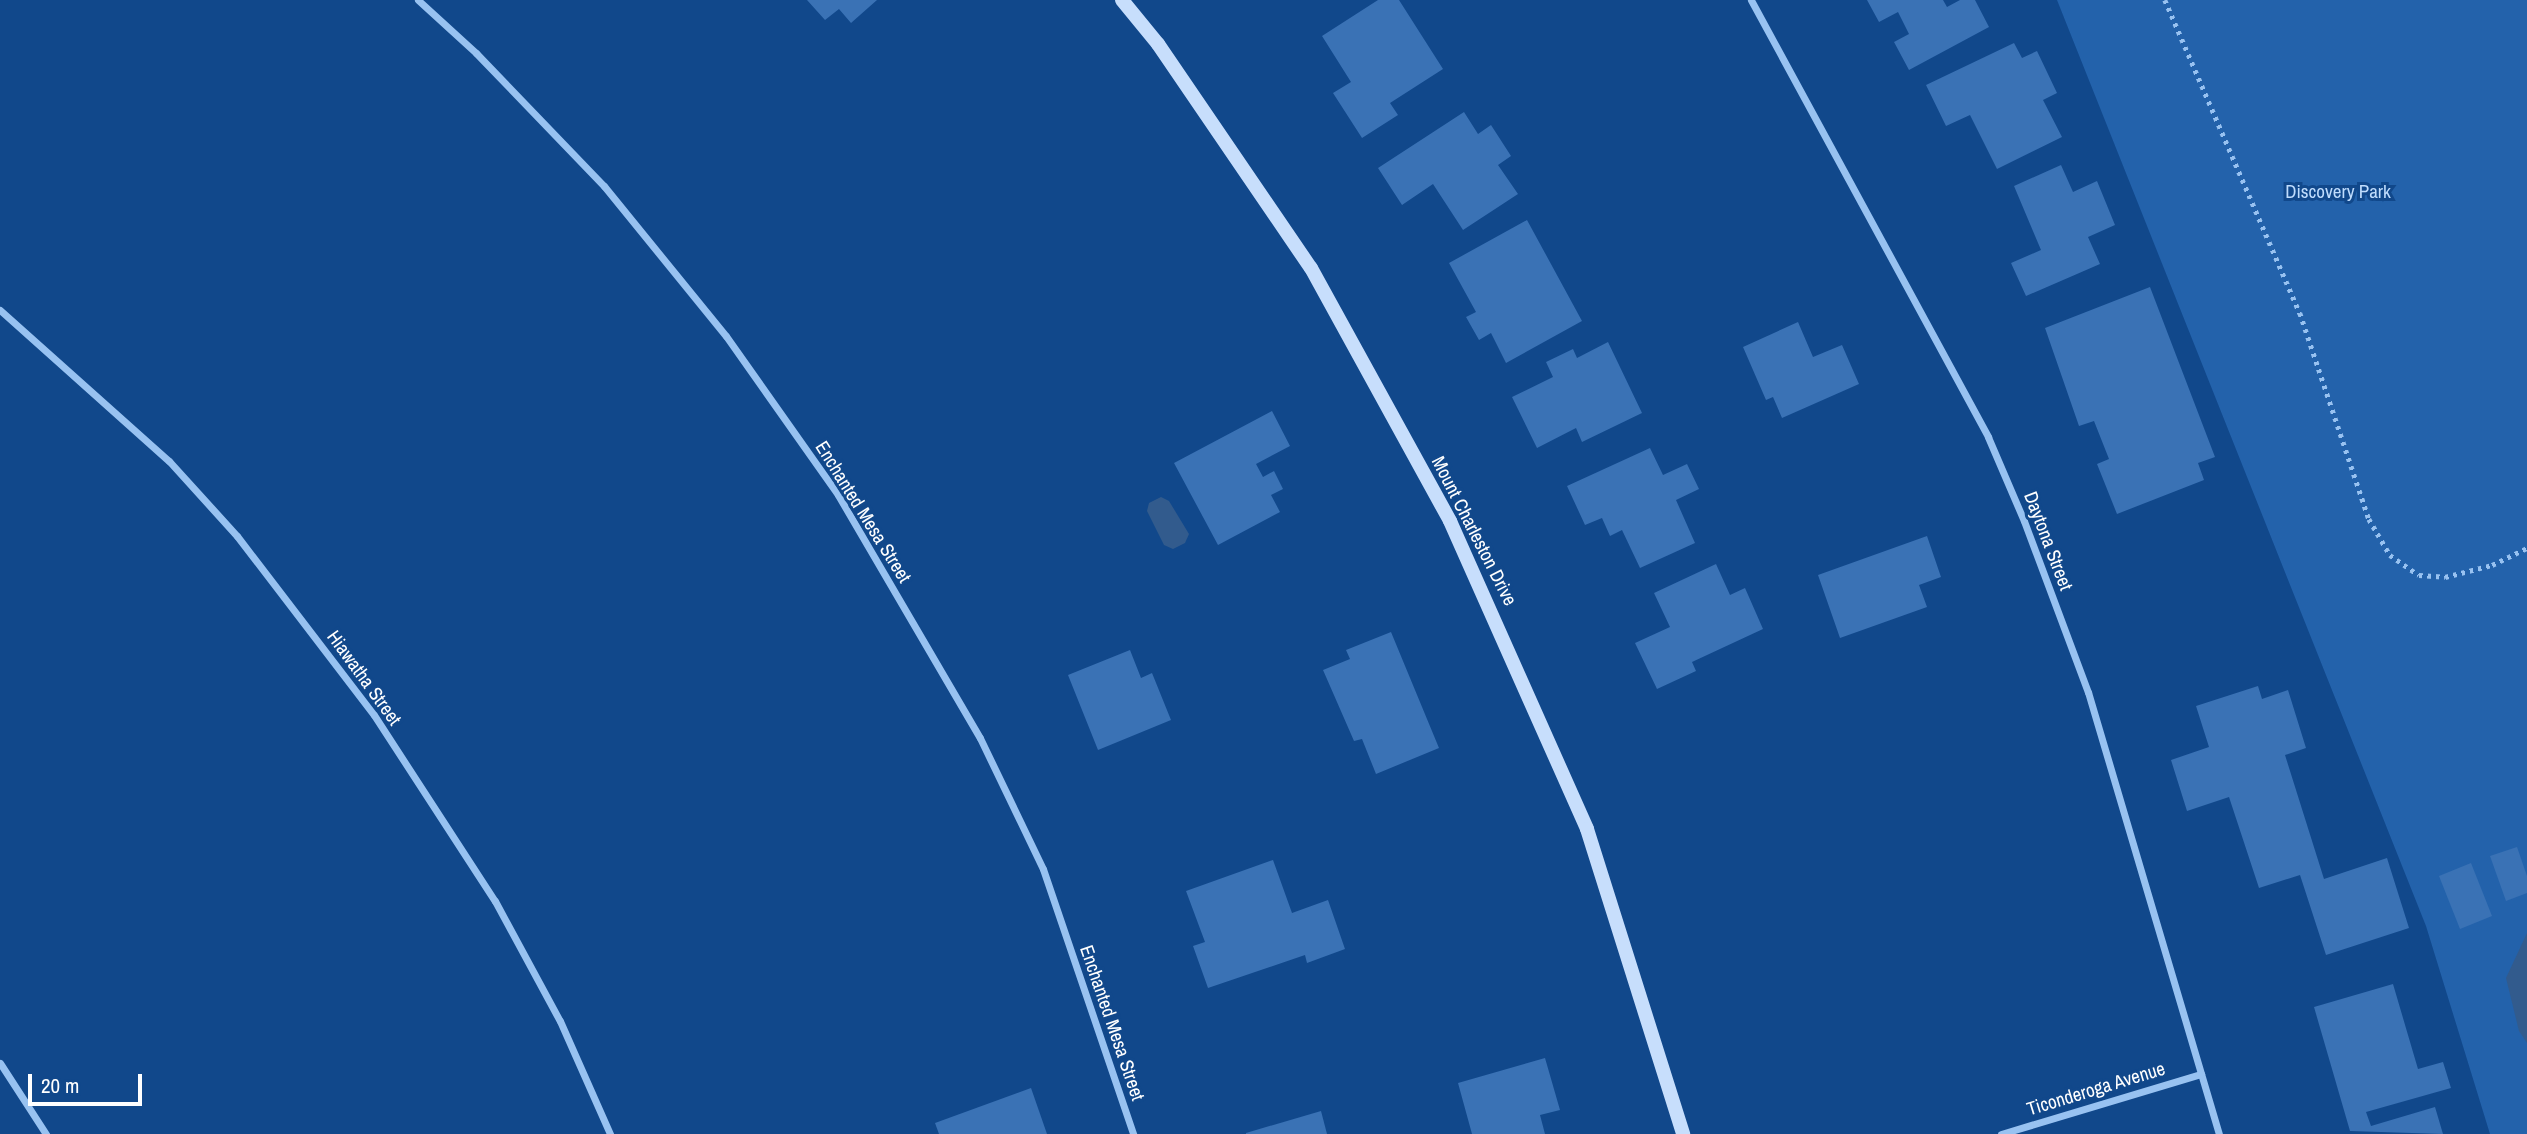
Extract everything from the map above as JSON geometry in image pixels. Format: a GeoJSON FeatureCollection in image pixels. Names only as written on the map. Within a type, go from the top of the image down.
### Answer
{"type":"FeatureCollection","features":[{"type":"Feature","properties":{"kind":"street","name":"Enchanted Mesa Street"},"geometry":{"type":"LineString","coordinates":[[418,0],[476,53],[604,186],[726,336],[838,495],[980,738],[1043,869],[1133,1134]]}},
{"type":"Feature","properties":{"kind":"street","name":"Mount Charleston Drive"},"geometry":{"type":"LineString","coordinates":[[1122,0],[1158,44],[1311,268],[1450,521],[1587,829],[1683,1134]]}},
{"type":"Feature","properties":{"kind":"street","name":"Daytona Street"},"geometry":{"type":"LineString","coordinates":[[1751,0],[1988,438],[2024,521],[2088,692],[2219,1134]]}},
{"type":"Feature","properties":{"kind":"street","name":"Hiawatha Street"},"geometry":{"type":"LineString","coordinates":[[0,310],[169,461],[237,536],[374,715],[495,901],[560,1021],[610,1134]]}},
{"type":"Feature","properties":{"kind":"street"},"geometry":{"type":"LineString","coordinates":[[0,1063],[46,1134]]}},
{"type":"Feature","properties":{"kind":"street","name":"Ticonderoga Avenue"},"geometry":{"type":"LineString","coordinates":[[2001,1134],[2200,1074]]}},
{"type":"Feature","properties":{"kind":"path"},"geometry":{"type":"LineString","coordinates":[[2165,0],[2300,313],[2369,519],[2390,555],[2419,575],[2445,577],[2492,565],[2527,548]]}},
{"type":"Feature","properties":{"kind":"green space","name":"Discovery Park"},"geometry":{"type":"Polygon","coordinates":[[[2057,0],[2527,0],[2527,1134],[2490,1134],[2426,926],[2057,0]]]}},
{"type":"Feature","properties":{"kind":"shaded area"},"geometry":{"type":"Polygon","coordinates":[[[1161,497],[1169,501],[1189,534],[1185,543],[1173,549],[1164,545],[1147,511],[1149,503],[1161,497]]]}},
{"type":"Feature","properties":{"kind":"shaded area"},"geometry":{"type":"Polygon","coordinates":[[[2527,933],[2527,1043],[2519,1031],[2506,978],[2527,933]]]}},
{"type":"Feature","properties":{"kind":"building"},"geometry":{"type":"Polygon","coordinates":[[[807,0],[877,0],[851,23],[839,9],[825,20],[807,0]]]}},
{"type":"Feature","properties":{"kind":"building"},"geometry":{"type":"Polygon","coordinates":[[[1378,0],[1399,0],[1443,69],[1390,103],[1398,115],[1362,138],[1333,93],[1351,82],[1322,36],[1378,0]]]}},
{"type":"Feature","properties":{"kind":"building"},"geometry":{"type":"Polygon","coordinates":[[[1867,0],[1943,0],[1947,7],[1960,0],[1975,0],[1989,27],[1909,70],[1894,42],[1909,34],[1898,12],[1879,22],[1867,0]]]}},
{"type":"Feature","properties":{"kind":"building"},"geometry":{"type":"Polygon","coordinates":[[[2014,43],[2022,58],[2037,51],[2057,93],[2043,100],[2062,137],[1997,169],[1970,115],[1946,126],[1926,85],[2014,43]]]}},
{"type":"Feature","properties":{"kind":"building"},"geometry":{"type":"Polygon","coordinates":[[[1464,112],[1478,134],[1491,125],[1511,156],[1498,165],[1518,194],[1463,230],[1433,184],[1402,205],[1378,168],[1464,112]]]}},
{"type":"Feature","properties":{"kind":"building"},"geometry":{"type":"Polygon","coordinates":[[[2061,165],[2073,192],[2097,181],[2115,225],[2088,237],[2100,264],[2026,296],[2011,263],[2041,250],[2014,186],[2061,165]]]}},
{"type":"Feature","properties":{"kind":"building"},"geometry":{"type":"Polygon","coordinates":[[[1527,220],[1582,321],[1506,363],[1491,333],[1479,340],[1466,317],[1476,312],[1449,263],[1527,220]]]}},
{"type":"Feature","properties":{"kind":"building"},"geometry":{"type":"Polygon","coordinates":[[[2150,287],[2215,457],[2198,463],[2204,480],[2117,514],[2097,464],[2109,459],[2094,421],[2079,426],[2045,328],[2150,287]]]}},
{"type":"Feature","properties":{"kind":"building"},"geometry":{"type":"Polygon","coordinates":[[[1798,322],[1813,357],[1842,345],[1859,384],[1782,418],[1773,397],[1766,400],[1743,347],[1798,322]]]}},
{"type":"Feature","properties":{"kind":"building"},"geometry":{"type":"Polygon","coordinates":[[[1608,342],[1642,413],[1582,442],[1576,428],[1537,448],[1512,397],[1553,377],[1546,362],[1573,349],[1577,358],[1608,342]]]}},
{"type":"Feature","properties":{"kind":"building"},"geometry":{"type":"Polygon","coordinates":[[[1272,411],[1290,446],[1256,464],[1263,477],[1274,471],[1283,489],[1271,495],[1280,512],[1218,545],[1174,463],[1272,411]]]}},
{"type":"Feature","properties":{"kind":"building"},"geometry":{"type":"Polygon","coordinates":[[[1650,448],[1663,475],[1687,464],[1699,489],[1676,500],[1695,543],[1640,568],[1622,530],[1610,536],[1602,518],[1585,525],[1567,486],[1650,448]]]}},
{"type":"Feature","properties":{"kind":"building"},"geometry":{"type":"Polygon","coordinates":[[[1927,536],[1941,577],[1919,585],[1927,607],[1840,638],[1818,575],[1927,536]]]}},
{"type":"Feature","properties":{"kind":"building"},"geometry":{"type":"Polygon","coordinates":[[[1716,564],[1730,595],[1745,588],[1763,629],[1692,662],[1696,671],[1657,689],[1635,643],[1670,627],[1654,593],[1716,564]]]}},
{"type":"Feature","properties":{"kind":"building"},"geometry":{"type":"Polygon","coordinates":[[[1391,632],[1439,748],[1376,774],[1362,739],[1354,741],[1323,670],[1350,659],[1346,650],[1391,632]]]}},
{"type":"Feature","properties":{"kind":"building"},"geometry":{"type":"Polygon","coordinates":[[[1130,650],[1141,678],[1152,673],[1171,720],[1098,750],[1068,675],[1130,650]]]}},
{"type":"Feature","properties":{"kind":"building"},"geometry":{"type":"Polygon","coordinates":[[[2258,686],[2262,699],[2288,690],[2306,748],[2285,755],[2324,879],[2387,858],[2409,928],[2326,955],[2300,875],[2259,888],[2229,797],[2187,811],[2171,760],[2209,747],[2196,706],[2258,686]]]}},
{"type":"Feature","properties":{"kind":"building"},"geometry":{"type":"Polygon","coordinates":[[[2517,847],[2527,876],[2527,893],[2506,901],[2490,856],[2517,847]]]}},
{"type":"Feature","properties":{"kind":"building"},"geometry":{"type":"Polygon","coordinates":[[[1273,860],[1292,913],[1328,900],[1345,949],[1307,963],[1305,955],[1208,988],[1193,946],[1205,942],[1186,891],[1273,860]]]}},
{"type":"Feature","properties":{"kind":"building"},"geometry":{"type":"Polygon","coordinates":[[[2471,863],[2492,916],[2460,929],[2439,876],[2471,863]]]}},
{"type":"Feature","properties":{"kind":"building"},"geometry":{"type":"Polygon","coordinates":[[[2393,984],[2418,1069],[2443,1062],[2451,1088],[2366,1112],[2371,1126],[2435,1107],[2443,1134],[2350,1131],[2314,1007],[2393,984]]]}},
{"type":"Feature","properties":{"kind":"building"},"geometry":{"type":"Polygon","coordinates":[[[1545,1058],[1560,1110],[1540,1115],[1545,1134],[1472,1134],[1458,1083],[1545,1058]]]}},
{"type":"Feature","properties":{"kind":"building"},"geometry":{"type":"Polygon","coordinates":[[[1031,1088],[1047,1134],[939,1134],[935,1123],[1031,1088]]]}},
{"type":"Feature","properties":{"kind":"building"},"geometry":{"type":"Polygon","coordinates":[[[1321,1111],[1327,1134],[1246,1134],[1246,1133],[1321,1111]]]}}]}
